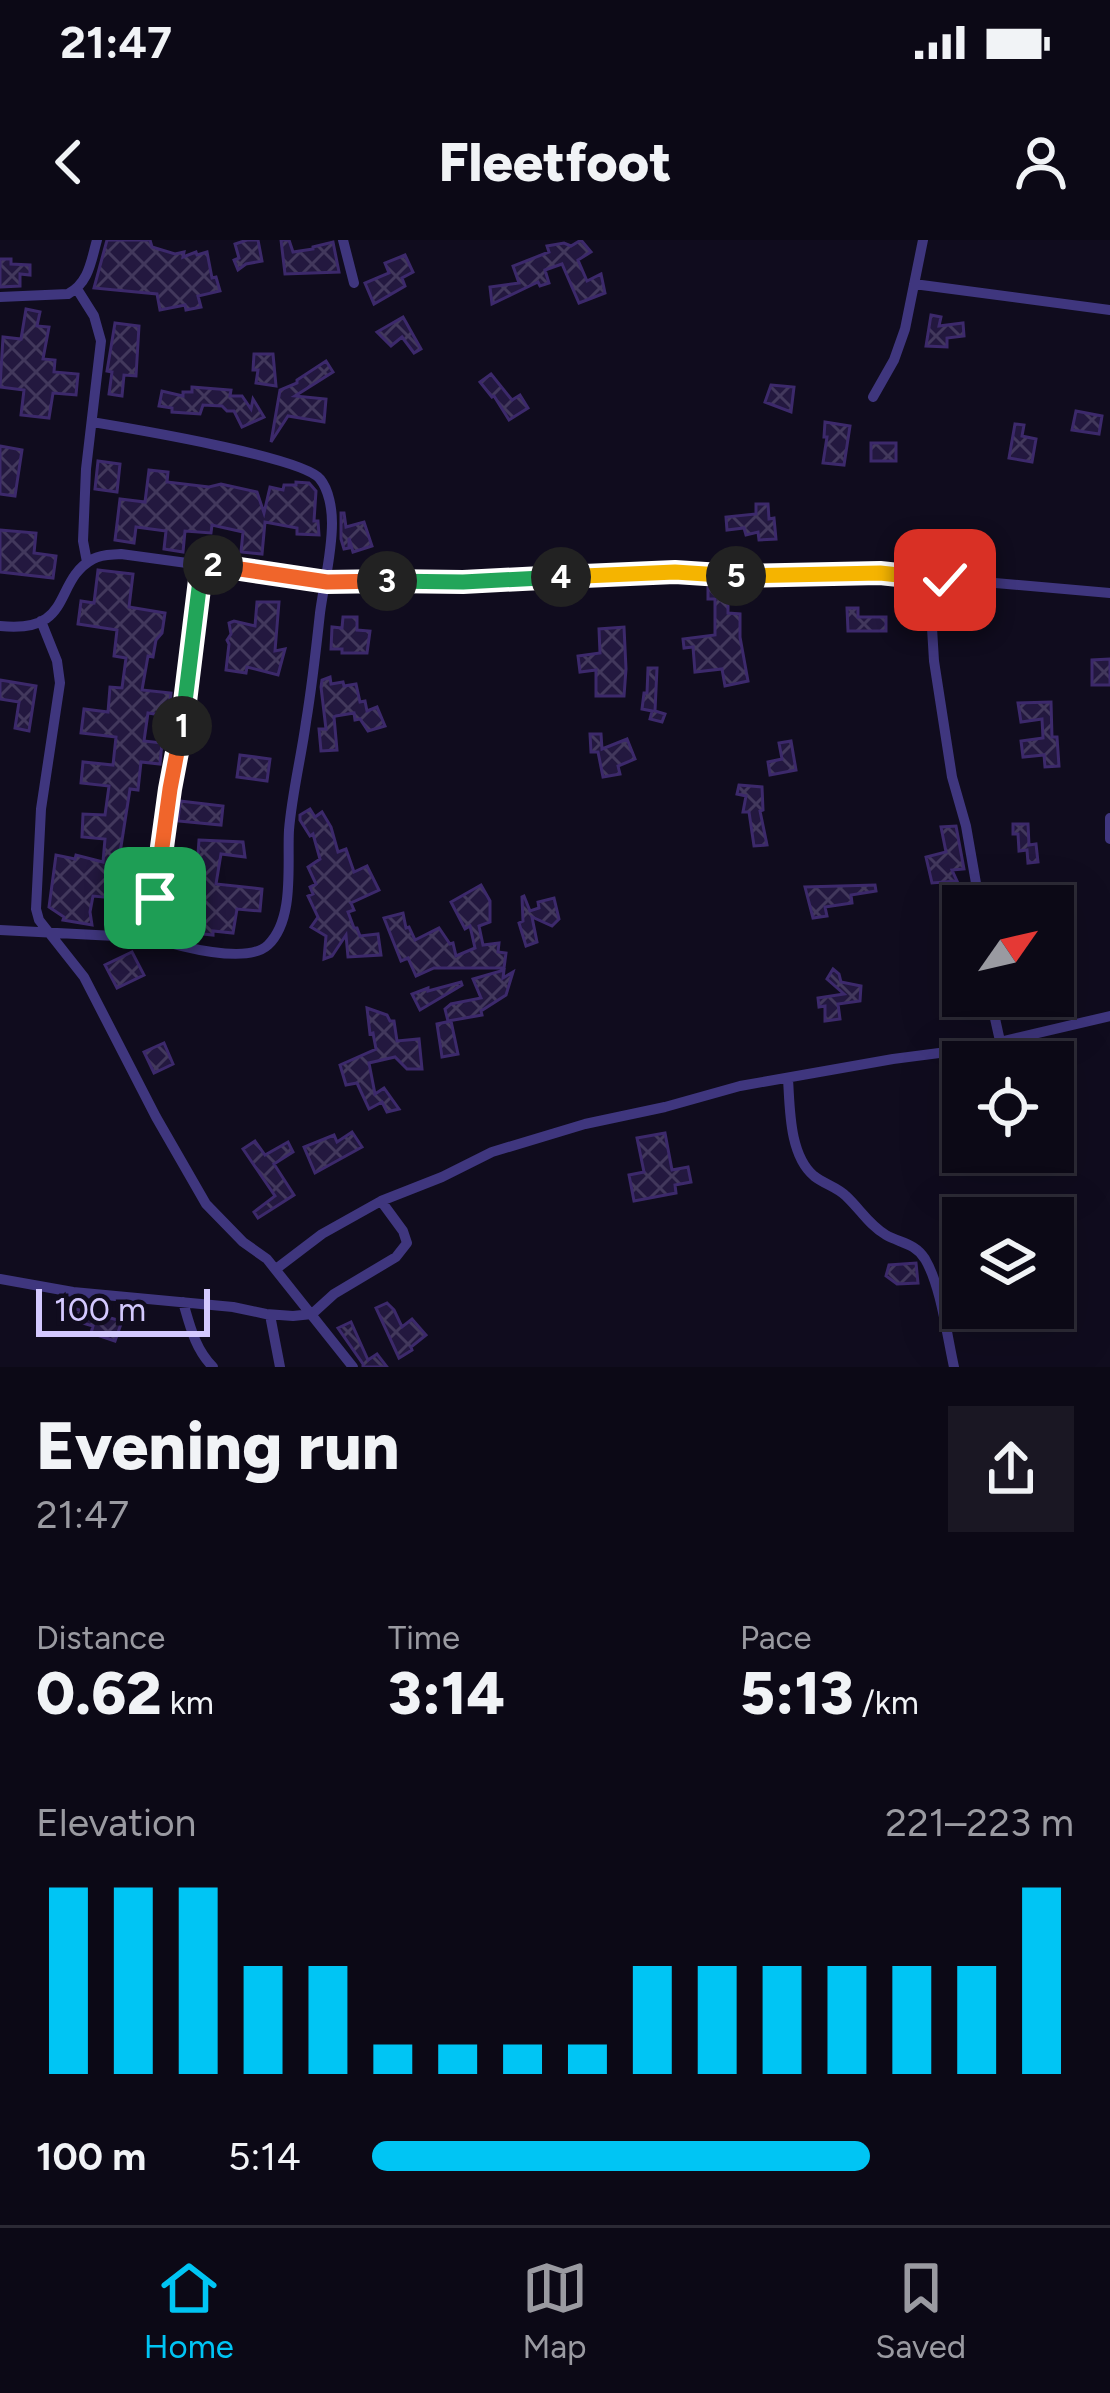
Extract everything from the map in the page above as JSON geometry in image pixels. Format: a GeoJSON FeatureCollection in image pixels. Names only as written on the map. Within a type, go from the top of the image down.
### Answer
{"type":"FeatureCollection","features":[{"type":"Feature","properties":{"kind":"street"},"geometry":{"type":"LineString","coordinates":[[0,297],[68,294],[77,289],[88,274],[97,240]]}},
{"type":"Feature","properties":{"kind":"street"},"geometry":{"type":"LineString","coordinates":[[344,240],[354,283]]}},
{"type":"Feature","properties":{"kind":"street"},"geometry":{"type":"LineString","coordinates":[[872,397],[894,360],[923,240]]}},
{"type":"Feature","properties":{"kind":"street"},"geometry":{"type":"LineString","coordinates":[[914,284],[1110,310]]}},
{"type":"Feature","properties":{"kind":"street"},"geometry":{"type":"LineString","coordinates":[[77,289],[94,316],[101,341],[84,521],[87,562]]}},
{"type":"Feature","properties":{"kind":"street"},"geometry":{"type":"LineString","coordinates":[[0,930],[153,938],[217,952],[254,952],[271,942],[280,926],[289,886],[291,805],[327,582],[332,519],[327,491],[312,471],[170,435],[92,422]]}},
{"type":"Feature","properties":{"kind":"street"},"geometry":{"type":"LineString","coordinates":[[0,626],[22,628],[41,622],[60,605],[87,562],[121,554],[327,582],[463,582],[675,572],[776,577],[880,573],[1110,593]]}},
{"type":"Feature","properties":{"kind":"street"},"geometry":{"type":"LineString","coordinates":[[153,938],[166,811],[202,564]]}},
{"type":"Feature","properties":{"kind":"street"},"geometry":{"type":"LineString","coordinates":[[929,578],[934,661],[952,777],[976,885]]}},
{"type":"Feature","properties":{"kind":"street"},"geometry":{"type":"LineString","coordinates":[[41,622],[57,661],[60,683],[40,809],[39,920],[85,977],[206,1204],[267,1259],[353,1367]]}},
{"type":"Feature","properties":{"kind":"street"},"geometry":{"type":"LineString","coordinates":[[1110,818],[1110,839]]}},
{"type":"Feature","properties":{"kind":"street"},"geometry":{"type":"LineString","coordinates":[[995,1017],[1000,1041],[1110,1016]]}},
{"type":"Feature","properties":{"kind":"street"},"geometry":{"type":"LineString","coordinates":[[276,1270],[322,1234],[380,1201],[492,1152],[740,1086],[942,1051]]}},
{"type":"Feature","properties":{"kind":"street"},"geometry":{"type":"LineString","coordinates":[[788,1079],[797,1146],[806,1168],[847,1197],[861,1216],[887,1236],[917,1249],[926,1261],[954,1367]]}},
{"type":"Feature","properties":{"kind":"street"},"geometry":{"type":"LineString","coordinates":[[0,1279],[270,1315],[312,1314],[334,1294],[396,1257],[407,1243],[404,1231],[380,1201]]}},
{"type":"Feature","properties":{"kind":"street"},"geometry":{"type":"LineString","coordinates":[[183,1302],[193,1337],[213,1367]]}},
{"type":"Feature","properties":{"kind":"street"},"geometry":{"type":"LineString","coordinates":[[270,1315],[280,1367]]}},
{"type":"Feature","properties":{"kind":"building"},"geometry":{"type":"Polygon","coordinates":[[[107,240],[150,240],[152,247],[184,252],[183,257],[207,252],[220,291],[198,296],[201,307],[160,310],[157,294],[94,288],[107,240]]]}},
{"type":"Feature","properties":{"kind":"building"},"geometry":{"type":"Polygon","coordinates":[[[258,240],[262,261],[238,270],[235,244],[258,240]]]}},
{"type":"Feature","properties":{"kind":"building"},"geometry":{"type":"Polygon","coordinates":[[[281,240],[289,240],[293,252],[333,242],[339,272],[285,274],[281,240]]]}},
{"type":"Feature","properties":{"kind":"building"},"geometry":{"type":"Polygon","coordinates":[[[581,240],[591,252],[578,260],[587,281],[601,274],[605,293],[579,303],[562,264],[545,270],[549,283],[540,286],[538,282],[492,304],[490,287],[519,283],[513,266],[549,252],[547,246],[571,246],[581,240]]]}},
{"type":"Feature","properties":{"kind":"building"},"geometry":{"type":"Polygon","coordinates":[[[405,255],[413,272],[402,278],[405,286],[374,304],[365,283],[389,273],[385,263],[405,255]]]}},
{"type":"Feature","properties":{"kind":"building"},"geometry":{"type":"Polygon","coordinates":[[[0,259],[30,265],[30,275],[20,274],[20,286],[0,287],[0,259]]]}},
{"type":"Feature","properties":{"kind":"building"},"geometry":{"type":"Polygon","coordinates":[[[26,309],[40,312],[37,326],[49,327],[43,359],[55,360],[54,372],[78,374],[76,395],[53,393],[49,418],[21,415],[24,390],[0,387],[3,337],[21,339],[26,309]]]}},
{"type":"Feature","properties":{"kind":"building"},"geometry":{"type":"Polygon","coordinates":[[[931,315],[941,317],[939,326],[963,323],[964,336],[947,338],[947,347],[926,346],[931,315]]]}},
{"type":"Feature","properties":{"kind":"building"},"geometry":{"type":"Polygon","coordinates":[[[403,317],[421,349],[414,353],[402,337],[391,346],[377,332],[403,317]]]}},
{"type":"Feature","properties":{"kind":"building"},"geometry":{"type":"Polygon","coordinates":[[[115,323],[139,326],[136,376],[124,375],[122,396],[109,394],[112,372],[107,371],[115,323]]]}},
{"type":"Feature","properties":{"kind":"building"},"geometry":{"type":"Polygon","coordinates":[[[254,354],[273,354],[276,386],[256,383],[254,354]]]}},
{"type":"Feature","properties":{"kind":"building"},"geometry":{"type":"Polygon","coordinates":[[[326,361],[333,372],[295,396],[326,399],[324,422],[288,416],[271,442],[280,390],[326,361]]]}},
{"type":"Feature","properties":{"kind":"building"},"geometry":{"type":"Polygon","coordinates":[[[491,374],[512,400],[520,395],[528,408],[509,420],[480,382],[491,374]]]}},
{"type":"Feature","properties":{"kind":"building"},"geometry":{"type":"Polygon","coordinates":[[[771,385],[794,387],[791,412],[765,402],[771,385]]]}},
{"type":"Feature","properties":{"kind":"building"},"geometry":{"type":"Polygon","coordinates":[[[192,387],[231,390],[230,396],[242,396],[251,409],[253,399],[264,417],[242,427],[234,411],[222,406],[203,405],[200,414],[159,406],[162,391],[183,396],[192,387]]]}},
{"type":"Feature","properties":{"kind":"building"},"geometry":{"type":"Polygon","coordinates":[[[1076,411],[1102,416],[1099,434],[1072,430],[1076,411]]]}},
{"type":"Feature","properties":{"kind":"building"},"geometry":{"type":"Polygon","coordinates":[[[825,422],[850,426],[844,465],[823,463],[825,422]]]}},
{"type":"Feature","properties":{"kind":"building"},"geometry":{"type":"Polygon","coordinates":[[[1015,424],[1024,425],[1022,436],[1036,439],[1032,462],[1009,458],[1015,424]]]}},
{"type":"Feature","properties":{"kind":"building"},"geometry":{"type":"Polygon","coordinates":[[[871,443],[896,443],[896,461],[871,461],[871,443]]]}},
{"type":"Feature","properties":{"kind":"building"},"geometry":{"type":"Polygon","coordinates":[[[0,446],[22,450],[15,496],[0,494],[0,446]]]}},
{"type":"Feature","properties":{"kind":"building"},"geometry":{"type":"Polygon","coordinates":[[[98,461],[120,464],[117,492],[95,489],[98,461]]]}},
{"type":"Feature","properties":{"kind":"building"},"geometry":{"type":"Polygon","coordinates":[[[149,470],[168,472],[167,482],[221,484],[257,492],[264,513],[270,487],[283,490],[284,485],[309,483],[316,491],[314,521],[318,521],[319,535],[297,534],[297,528],[265,522],[262,554],[241,552],[243,532],[212,525],[211,533],[185,531],[183,552],[164,549],[166,531],[136,527],[134,543],[115,540],[120,499],[145,502],[149,470]]]}},
{"type":"Feature","properties":{"kind":"building"},"geometry":{"type":"Polygon","coordinates":[[[756,504],[768,504],[776,539],[759,540],[758,532],[746,535],[744,528],[727,530],[726,517],[756,514],[756,504]]]}},
{"type":"Feature","properties":{"kind":"building"},"geometry":{"type":"Polygon","coordinates":[[[341,513],[346,527],[364,522],[372,546],[353,552],[349,538],[349,548],[344,549],[341,513]]]}},
{"type":"Feature","properties":{"kind":"building"},"geometry":{"type":"Polygon","coordinates":[[[0,530],[36,533],[34,553],[56,556],[53,578],[0,572],[0,530]]]}},
{"type":"Feature","properties":{"kind":"building"},"geometry":{"type":"Polygon","coordinates":[[[98,570],[133,574],[129,607],[165,613],[153,657],[148,656],[142,690],[171,693],[168,716],[148,713],[144,741],[162,743],[160,764],[141,762],[138,790],[130,789],[115,885],[120,885],[119,895],[93,896],[92,925],[63,920],[49,907],[56,855],[103,862],[105,839],[82,837],[83,814],[105,815],[109,786],[81,783],[83,762],[113,765],[116,737],[81,733],[84,709],[108,712],[110,687],[122,688],[126,658],[114,656],[117,630],[78,624],[81,601],[94,603],[98,570]]]}},
{"type":"Feature","properties":{"kind":"building"},"geometry":{"type":"Polygon","coordinates":[[[708,588],[728,588],[728,613],[740,614],[748,681],[725,686],[722,669],[695,672],[693,647],[684,648],[683,639],[715,635],[715,599],[708,599],[708,588]]]}},
{"type":"Feature","properties":{"kind":"building"},"geometry":{"type":"Polygon","coordinates":[[[257,602],[279,602],[275,651],[285,649],[278,675],[247,667],[246,673],[226,670],[229,623],[255,626],[257,602]]]}},
{"type":"Feature","properties":{"kind":"building"},"geometry":{"type":"Polygon","coordinates":[[[847,608],[858,608],[858,617],[886,617],[886,631],[848,631],[847,608]]]}},
{"type":"Feature","properties":{"kind":"building"},"geometry":{"type":"Polygon","coordinates":[[[343,617],[357,617],[357,630],[370,631],[367,653],[331,649],[332,627],[342,628],[343,617]]]}},
{"type":"Feature","properties":{"kind":"building"},"geometry":{"type":"Polygon","coordinates":[[[624,627],[624,696],[596,696],[596,670],[580,672],[578,656],[600,653],[599,629],[624,627]]]}},
{"type":"Feature","properties":{"kind":"building"},"geometry":{"type":"Polygon","coordinates":[[[1110,659],[1110,685],[1092,685],[1092,660],[1110,659]]]}},
{"type":"Feature","properties":{"kind":"building"},"geometry":{"type":"Polygon","coordinates":[[[648,668],[657,668],[655,711],[665,714],[662,722],[650,719],[652,711],[642,709],[648,668]]]}},
{"type":"Feature","properties":{"kind":"building"},"geometry":{"type":"Polygon","coordinates":[[[330,677],[331,684],[356,684],[360,702],[365,701],[367,711],[377,707],[385,726],[368,731],[354,713],[336,716],[337,750],[321,751],[319,729],[326,729],[321,687],[322,680],[330,677]]]}},
{"type":"Feature","properties":{"kind":"building"},"geometry":{"type":"Polygon","coordinates":[[[0,680],[36,686],[29,731],[15,728],[19,702],[0,699],[0,680]]]}},
{"type":"Feature","properties":{"kind":"building"},"geometry":{"type":"Polygon","coordinates":[[[1051,702],[1059,766],[1045,767],[1044,755],[1023,757],[1021,741],[1043,738],[1042,719],[1021,722],[1018,703],[1051,702]]]}},
{"type":"Feature","properties":{"kind":"building"},"geometry":{"type":"Polygon","coordinates":[[[590,734],[601,734],[602,749],[627,739],[635,759],[618,766],[620,774],[603,777],[598,752],[591,752],[590,734]]]}},
{"type":"Feature","properties":{"kind":"building"},"geometry":{"type":"Polygon","coordinates":[[[791,741],[796,770],[770,775],[768,762],[782,759],[779,743],[791,741]]]}},
{"type":"Feature","properties":{"kind":"building"},"geometry":{"type":"Polygon","coordinates":[[[240,755],[270,759],[267,781],[237,777],[240,755]]]}},
{"type":"Feature","properties":{"kind":"building"},"geometry":{"type":"Polygon","coordinates":[[[739,785],[762,787],[760,811],[767,845],[754,846],[749,812],[743,812],[746,796],[737,794],[739,785]]]}},
{"type":"Feature","properties":{"kind":"building"},"geometry":{"type":"Polygon","coordinates":[[[180,801],[223,806],[221,825],[178,821],[180,801]]]}},
{"type":"Feature","properties":{"kind":"building"},"geometry":{"type":"Polygon","coordinates":[[[310,809],[315,817],[322,812],[338,852],[346,849],[354,872],[367,866],[379,890],[351,903],[354,910],[348,912],[360,936],[378,934],[381,955],[348,957],[346,935],[332,956],[324,959],[326,936],[311,927],[318,917],[308,896],[316,884],[308,867],[320,859],[313,834],[300,820],[310,809]]]}},
{"type":"Feature","properties":{"kind":"building"},"geometry":{"type":"Polygon","coordinates":[[[1013,824],[1028,824],[1029,845],[1036,844],[1038,862],[1028,863],[1027,850],[1019,851],[1013,824]]]}},
{"type":"Feature","properties":{"kind":"building"},"geometry":{"type":"Polygon","coordinates":[[[956,826],[964,869],[952,870],[957,881],[932,883],[926,857],[946,852],[941,827],[956,826]]]}},
{"type":"Feature","properties":{"kind":"building"},"geometry":{"type":"Polygon","coordinates":[[[199,840],[243,842],[245,857],[221,854],[216,884],[262,889],[260,911],[237,909],[233,933],[173,931],[174,911],[190,913],[193,875],[182,868],[184,852],[198,854],[199,840]]]}},
{"type":"Feature","properties":{"kind":"building"},"geometry":{"type":"Polygon","coordinates":[[[481,885],[490,901],[490,922],[479,926],[483,945],[499,943],[498,952],[506,953],[504,968],[434,968],[416,976],[408,958],[401,961],[384,918],[403,913],[415,940],[439,928],[453,943],[456,956],[475,948],[470,926],[465,929],[451,902],[481,885]]]}},
{"type":"Feature","properties":{"kind":"building"},"geometry":{"type":"Polygon","coordinates":[[[875,885],[876,891],[851,895],[852,903],[825,907],[827,916],[813,918],[805,887],[875,885]]]}},
{"type":"Feature","properties":{"kind":"building"},"geometry":{"type":"Polygon","coordinates":[[[524,896],[530,911],[539,908],[538,902],[554,898],[559,919],[552,926],[532,917],[537,942],[526,946],[519,923],[524,896]]]}},
{"type":"Feature","properties":{"kind":"building"},"geometry":{"type":"Polygon","coordinates":[[[132,952],[144,975],[117,988],[105,965],[132,952]]]}},
{"type":"Feature","properties":{"kind":"building"},"geometry":{"type":"Polygon","coordinates":[[[833,969],[841,982],[861,986],[860,1001],[838,1004],[840,1019],[825,1021],[825,1006],[819,1007],[818,998],[844,994],[827,979],[833,969]]]}},
{"type":"Feature","properties":{"kind":"building"},"geometry":{"type":"Polygon","coordinates":[[[504,970],[503,978],[513,972],[506,995],[481,1011],[482,1015],[448,1021],[445,1009],[451,1004],[481,998],[473,979],[504,970]]]}},
{"type":"Feature","properties":{"kind":"building"},"geometry":{"type":"Polygon","coordinates":[[[461,982],[420,1010],[412,994],[428,988],[461,982]]]}},
{"type":"Feature","properties":{"kind":"building"},"geometry":{"type":"Polygon","coordinates":[[[367,1008],[394,1021],[397,1041],[419,1039],[422,1069],[407,1069],[395,1057],[369,1063],[375,1094],[384,1088],[399,1109],[387,1112],[382,1102],[369,1109],[357,1083],[346,1085],[340,1065],[376,1049],[367,1008]]]}},
{"type":"Feature","properties":{"kind":"building"},"geometry":{"type":"Polygon","coordinates":[[[451,1021],[458,1054],[442,1057],[437,1024],[451,1021]]]}},
{"type":"Feature","properties":{"kind":"building"},"geometry":{"type":"Polygon","coordinates":[[[164,1043],[173,1064],[154,1073],[144,1052],[164,1043]]]}},
{"type":"Feature","properties":{"kind":"building"},"geometry":{"type":"Polygon","coordinates":[[[352,1132],[362,1147],[315,1173],[304,1147],[334,1135],[337,1142],[352,1132]]]}},
{"type":"Feature","properties":{"kind":"building"},"geometry":{"type":"Polygon","coordinates":[[[665,1133],[672,1170],[688,1167],[691,1182],[675,1185],[676,1193],[634,1201],[629,1175],[644,1172],[637,1138],[665,1133]]]}},
{"type":"Feature","properties":{"kind":"building"},"geometry":{"type":"Polygon","coordinates":[[[255,1141],[265,1155],[288,1142],[293,1152],[274,1164],[294,1195],[258,1218],[254,1212],[275,1196],[243,1149],[255,1141]]]}},
{"type":"Feature","properties":{"kind":"building"},"geometry":{"type":"Polygon","coordinates":[[[916,1263],[918,1283],[897,1284],[886,1276],[889,1265],[916,1263]]]}},
{"type":"Feature","properties":{"kind":"building"},"geometry":{"type":"Polygon","coordinates":[[[387,1303],[402,1327],[412,1319],[426,1335],[399,1358],[376,1308],[387,1303]]]}},
{"type":"Feature","properties":{"kind":"building"},"geometry":{"type":"Polygon","coordinates":[[[72,1308],[122,1321],[115,1341],[91,1333],[93,1326],[69,1319],[72,1308]]]}},
{"type":"Feature","properties":{"kind":"building"},"geometry":{"type":"Polygon","coordinates":[[[351,1322],[368,1360],[377,1354],[387,1367],[363,1367],[338,1328],[351,1322]]]}},
{"type":"Feature","properties":{"kind":"route"},"geometry":{"type":"LineString","coordinates":[[155,898],[202,564],[327,582],[463,582],[675,572],[776,577],[880,573],[945,580]]}}]}
